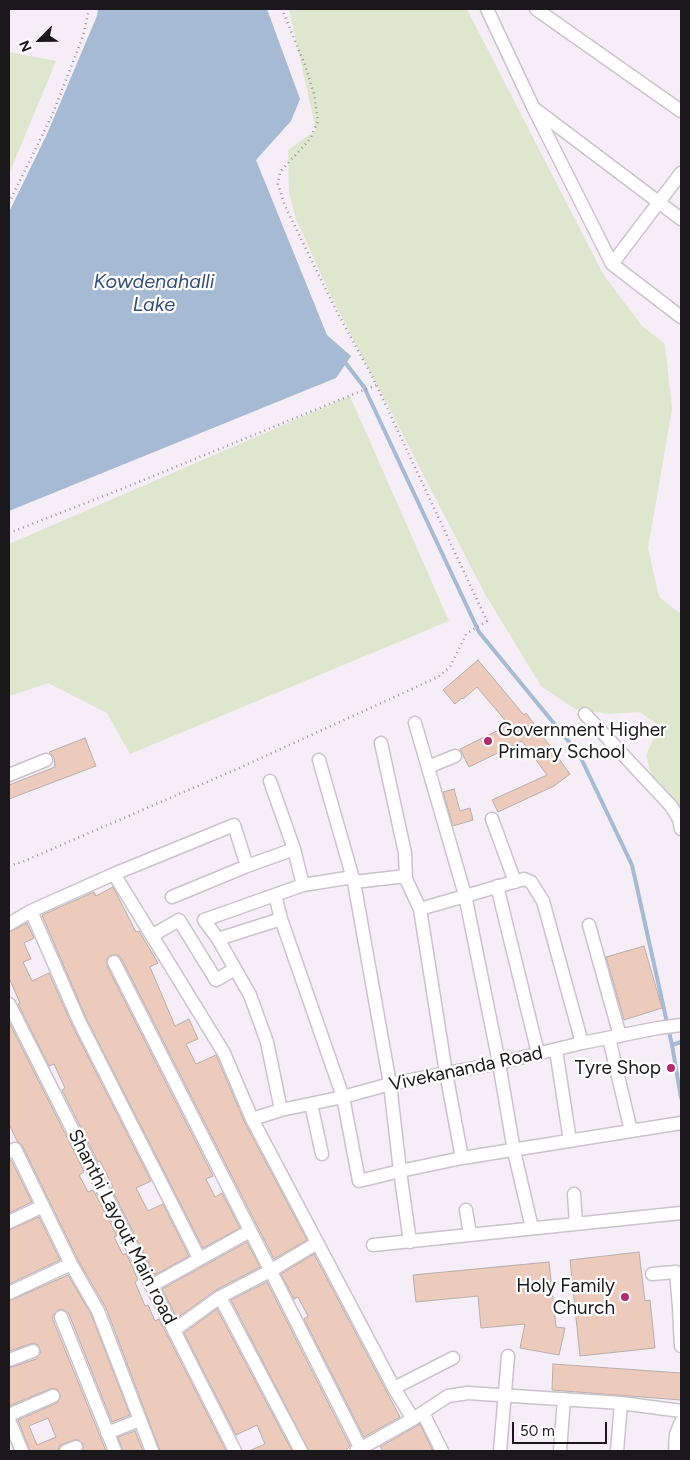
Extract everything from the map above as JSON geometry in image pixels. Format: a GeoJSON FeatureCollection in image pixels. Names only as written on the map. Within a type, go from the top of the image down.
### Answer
{"type":"FeatureCollection","features":[{"type":"Feature","properties":{"kind":"street"},"geometry":{"type":"LineString","coordinates":[[487,9],[533,107],[612,264],[681,317]]}},
{"type":"Feature","properties":{"kind":"street"},"geometry":{"type":"LineString","coordinates":[[536,9],[681,111]]}},
{"type":"Feature","properties":{"kind":"street"},"geometry":{"type":"LineString","coordinates":[[533,107],[681,219]]}},
{"type":"Feature","properties":{"kind":"street"},"geometry":{"type":"LineString","coordinates":[[612,264],[681,173]]}},
{"type":"Feature","properties":{"kind":"street"},"geometry":{"type":"LineString","coordinates":[[585,714],[671,806],[681,829]]}},
{"type":"Feature","properties":{"kind":"street"},"geometry":{"type":"LineString","coordinates":[[415,723],[465,895],[499,1063],[514,1151],[532,1228]]}},
{"type":"Feature","properties":{"kind":"street"},"geometry":{"type":"LineString","coordinates":[[381,744],[406,852],[406,876],[420,908],[446,1074],[462,1158]]}},
{"type":"Feature","properties":{"kind":"street"},"geometry":{"type":"LineString","coordinates":[[428,767],[455,756]]}},
{"type":"Feature","properties":{"kind":"street"},"geometry":{"type":"LineString","coordinates":[[9,775],[46,760]]}},
{"type":"Feature","properties":{"kind":"street"},"geometry":{"type":"LineString","coordinates":[[319,760],[353,879],[390,1084],[410,1242]]}},
{"type":"Feature","properties":{"kind":"street"},"geometry":{"type":"LineString","coordinates":[[270,780],[294,850],[302,886]]}},
{"type":"Feature","properties":{"kind":"street"},"geometry":{"type":"LineString","coordinates":[[492,819],[515,882]]}},
{"type":"Feature","properties":{"kind":"street"},"geometry":{"type":"LineString","coordinates":[[9,924],[30,911],[234,824],[247,866]]}},
{"type":"Feature","properties":{"kind":"street"},"geometry":{"type":"LineString","coordinates":[[172,897],[247,866],[294,850]]}},
{"type":"Feature","properties":{"kind":"street"},"geometry":{"type":"LineString","coordinates":[[114,874],[224,1053],[252,1119],[394,1388],[418,1416],[442,1451]]}},
{"type":"Feature","properties":{"kind":"street"},"geometry":{"type":"LineString","coordinates":[[281,1110],[267,1042],[250,995],[218,939],[204,920],[302,886],[353,879],[406,876]]}},
{"type":"Feature","properties":{"kind":"street"},"geometry":{"type":"LineString","coordinates":[[420,908],[524,879],[531,882],[543,901],[582,1043]]}},
{"type":"Feature","properties":{"kind":"street"},"geometry":{"type":"LineString","coordinates":[[497,886],[538,1053]]}},
{"type":"Feature","properties":{"kind":"street"},"geometry":{"type":"LineString","coordinates":[[275,895],[281,919],[342,1097],[359,1181],[462,1158],[681,1124]]}},
{"type":"Feature","properties":{"kind":"street"},"geometry":{"type":"LineString","coordinates":[[30,911],[79,1021],[199,1258]]}},
{"type":"Feature","properties":{"kind":"street"},"geometry":{"type":"LineString","coordinates":[[218,939],[281,919]]}},
{"type":"Feature","properties":{"kind":"street"},"geometry":{"type":"LineString","coordinates":[[153,935],[179,920],[216,980],[235,969]]}},
{"type":"Feature","properties":{"kind":"street"},"geometry":{"type":"LineString","coordinates":[[589,924],[615,1037],[631,1131]]}},
{"type":"Feature","properties":{"kind":"street"},"geometry":{"type":"LineString","coordinates":[[114,962],[359,1450],[418,1416],[448,1396],[468,1393],[620,1403],[680,1415],[675,1451]]}},
{"type":"Feature","properties":{"kind":"street","name":"Shanthi Layout Main road"},"geometry":{"type":"LineString","coordinates":[[10,1011],[235,1451]]}},
{"type":"Feature","properties":{"kind":"street","name":"Vivekananda Road"},"geometry":{"type":"LineString","coordinates":[[252,1119],[281,1110],[342,1097],[390,1084],[499,1063],[582,1043],[681,1025]]}},
{"type":"Feature","properties":{"kind":"street"},"geometry":{"type":"LineString","coordinates":[[556,1050],[570,1141]]}},
{"type":"Feature","properties":{"kind":"street"},"geometry":{"type":"LineString","coordinates":[[311,1104],[322,1154]]}},
{"type":"Feature","properties":{"kind":"street"},"geometry":{"type":"LineString","coordinates":[[11,1146],[71,1264],[98,1311],[152,1451]]}},
{"type":"Feature","properties":{"kind":"street"},"geometry":{"type":"LineString","coordinates":[[574,1194],[576,1224]]}},
{"type":"Feature","properties":{"kind":"street"},"geometry":{"type":"LineString","coordinates":[[9,1222],[43,1206]]}},
{"type":"Feature","properties":{"kind":"street"},"geometry":{"type":"LineString","coordinates":[[466,1210],[470,1234]]}},
{"type":"Feature","properties":{"kind":"street"},"geometry":{"type":"LineString","coordinates":[[373,1245],[681,1213]]}},
{"type":"Feature","properties":{"kind":"street"},"geometry":{"type":"LineString","coordinates":[[151,1286],[250,1231]]}},
{"type":"Feature","properties":{"kind":"street"},"geometry":{"type":"LineString","coordinates":[[174,1330],[220,1297],[270,1271],[317,1242]]}},
{"type":"Feature","properties":{"kind":"street"},"geometry":{"type":"LineString","coordinates":[[9,1293],[71,1264]]}},
{"type":"Feature","properties":{"kind":"street"},"geometry":{"type":"LineString","coordinates":[[652,1274],[676,1272],[680,1306],[681,1346]]}},
{"type":"Feature","properties":{"kind":"street"},"geometry":{"type":"LineString","coordinates":[[220,1297],[300,1451]]}},
{"type":"Feature","properties":{"kind":"street"},"geometry":{"type":"LineString","coordinates":[[61,1317],[115,1451]]}},
{"type":"Feature","properties":{"kind":"street"},"geometry":{"type":"LineString","coordinates":[[9,1360],[33,1351]]}},
{"type":"Feature","properties":{"kind":"street"},"geometry":{"type":"LineString","coordinates":[[500,1451],[508,1356]]}},
{"type":"Feature","properties":{"kind":"street"},"geometry":{"type":"LineString","coordinates":[[394,1388],[453,1358]]}},
{"type":"Feature","properties":{"kind":"street"},"geometry":{"type":"LineString","coordinates":[[9,1415],[53,1396]]}},
{"type":"Feature","properties":{"kind":"street"},"geometry":{"type":"LineString","coordinates":[[560,1451],[564,1399]]}},
{"type":"Feature","properties":{"kind":"street"},"geometry":{"type":"LineString","coordinates":[[617,1451],[620,1403]]}},
{"type":"Feature","properties":{"kind":"street"},"geometry":{"type":"LineString","coordinates":[[9,1420],[22,1451]]}},
{"type":"Feature","properties":{"kind":"street"},"geometry":{"type":"LineString","coordinates":[[107,1432],[140,1420]]}},
{"type":"Feature","properties":{"kind":"path"},"geometry":{"type":"LineString","coordinates":[[9,203],[53,112],[83,36],[89,9]]}},
{"type":"Feature","properties":{"kind":"path"},"geometry":{"type":"LineString","coordinates":[[9,866],[246,765],[438,677],[450,667],[466,634],[487,621],[376,384],[335,308],[285,206],[278,184],[280,172],[310,138],[318,121],[314,94],[305,65],[282,9]]}},
{"type":"Feature","properties":{"kind":"path"},"geometry":{"type":"LineString","coordinates":[[9,533],[119,490],[376,384]]}},
{"type":"Feature","properties":{"kind":"green space"},"geometry":{"type":"Polygon","coordinates":[[[289,9],[467,9],[603,274],[642,326],[665,344],[672,409],[648,548],[659,597],[681,614],[681,815],[652,778],[646,755],[659,726],[640,712],[608,714],[575,709],[541,686],[485,594],[329,292],[296,219],[289,193],[288,150],[316,130],[289,9]]]}},
{"type":"Feature","properties":{"kind":"green space"},"geometry":{"type":"Polygon","coordinates":[[[9,52],[56,61],[9,174],[9,52]]]}},
{"type":"Feature","properties":{"kind":"green space"},"geometry":{"type":"Polygon","coordinates":[[[350,396],[449,621],[130,754],[107,713],[48,683],[9,696],[9,544],[350,396]]]}},
{"type":"Feature","properties":{"kind":"water","name":"Kowdenahalli Lake"},"geometry":{"type":"Polygon","coordinates":[[[98,9],[267,9],[300,99],[291,121],[256,160],[327,335],[351,356],[336,378],[9,511],[9,212],[47,134],[97,16],[98,9]]]}},
{"type":"Feature","properties":{"kind":"building"},"geometry":{"type":"Polygon","coordinates":[[[478,660],[524,715],[526,713],[570,774],[554,786],[498,812],[492,800],[547,775],[522,741],[469,767],[460,749],[509,725],[477,687],[455,704],[443,690],[478,660]]]}},
{"type":"Feature","properties":{"kind":"building"},"geometry":{"type":"Polygon","coordinates":[[[85,738],[96,766],[9,799],[9,785],[55,767],[54,757],[49,752],[85,738]]]}},
{"type":"Feature","properties":{"kind":"building"},"geometry":{"type":"Polygon","coordinates":[[[454,789],[460,811],[470,808],[473,820],[453,826],[443,792],[454,789]]]}},
{"type":"Feature","properties":{"kind":"building"},"geometry":{"type":"Polygon","coordinates":[[[113,887],[136,932],[139,931],[158,963],[150,967],[175,1026],[189,1019],[198,1039],[186,1044],[196,1064],[216,1055],[245,1123],[307,1240],[274,1259],[118,955],[111,955],[107,958],[107,966],[213,1176],[206,1179],[215,1197],[222,1193],[240,1228],[203,1248],[86,1018],[42,915],[94,892],[96,896],[113,887]]]}},
{"type":"Feature","properties":{"kind":"building"},"geometry":{"type":"Polygon","coordinates":[[[27,923],[34,938],[24,943],[31,959],[23,962],[32,981],[49,973],[72,1025],[151,1181],[136,1188],[148,1211],[163,1204],[189,1256],[155,1275],[111,1188],[113,1187],[100,1161],[98,1162],[62,1090],[65,1088],[54,1064],[49,1066],[18,1004],[20,1003],[9,978],[9,932],[27,923]]]}},
{"type":"Feature","properties":{"kind":"building"},"geometry":{"type":"Polygon","coordinates":[[[644,946],[662,1008],[624,1020],[606,957],[644,946]]]}},
{"type":"Feature","properties":{"kind":"building"},"geometry":{"type":"Polygon","coordinates":[[[9,1022],[83,1169],[84,1172],[79,1175],[88,1192],[93,1190],[96,1195],[117,1236],[114,1237],[123,1255],[126,1253],[128,1257],[138,1280],[135,1282],[145,1306],[148,1305],[155,1321],[159,1319],[226,1451],[160,1451],[106,1308],[78,1260],[22,1145],[17,1141],[9,1124],[9,1022]]]}},
{"type":"Feature","properties":{"kind":"building"},"geometry":{"type":"Polygon","coordinates":[[[9,1160],[11,1160],[32,1202],[9,1213],[9,1160]]]}},
{"type":"Feature","properties":{"kind":"building"},"geometry":{"type":"Polygon","coordinates":[[[39,1217],[60,1260],[9,1284],[9,1230],[39,1217]]]}},
{"type":"Feature","properties":{"kind":"building"},"geometry":{"type":"Polygon","coordinates":[[[247,1242],[260,1267],[216,1290],[177,1318],[162,1289],[247,1242]]]}},
{"type":"Feature","properties":{"kind":"building"},"geometry":{"type":"Polygon","coordinates":[[[639,1252],[645,1301],[650,1300],[655,1348],[580,1356],[570,1260],[639,1252]]]}},
{"type":"Feature","properties":{"kind":"building"},"geometry":{"type":"Polygon","coordinates":[[[314,1254],[400,1417],[364,1437],[304,1319],[308,1316],[298,1297],[294,1299],[281,1274],[314,1254]]]}},
{"type":"Feature","properties":{"kind":"building"},"geometry":{"type":"Polygon","coordinates":[[[549,1262],[556,1327],[565,1328],[559,1355],[520,1348],[525,1324],[481,1328],[478,1296],[416,1302],[413,1275],[549,1262]]]}},
{"type":"Feature","properties":{"kind":"building"},"geometry":{"type":"Polygon","coordinates":[[[68,1275],[91,1314],[130,1415],[112,1422],[69,1314],[63,1309],[58,1310],[53,1315],[53,1320],[106,1451],[83,1451],[83,1444],[77,1439],[59,1446],[58,1451],[30,1451],[18,1420],[57,1403],[61,1396],[57,1389],[50,1389],[9,1406],[9,1368],[36,1359],[41,1352],[38,1345],[34,1343],[9,1351],[9,1301],[68,1275]],[[48,1418],[29,1426],[37,1445],[56,1437],[48,1418]]]}},
{"type":"Feature","properties":{"kind":"building"},"geometry":{"type":"Polygon","coordinates":[[[267,1282],[350,1446],[345,1451],[309,1451],[231,1300],[267,1282]]]}},
{"type":"Feature","properties":{"kind":"building"},"geometry":{"type":"Polygon","coordinates":[[[217,1309],[292,1451],[249,1451],[265,1444],[257,1425],[236,1435],[184,1333],[217,1309]]]}},
{"type":"Feature","properties":{"kind":"building"},"geometry":{"type":"Polygon","coordinates":[[[553,1364],[681,1373],[681,1400],[552,1390],[553,1364]]]}},
{"type":"Feature","properties":{"kind":"building"},"geometry":{"type":"Polygon","coordinates":[[[420,1424],[433,1451],[383,1451],[380,1447],[420,1424]]]}},
{"type":"Feature","properties":{"kind":"building"},"geometry":{"type":"Polygon","coordinates":[[[135,1431],[143,1451],[123,1451],[118,1437],[135,1431]]]}},
{"type":"Feature","properties":{"kind":"waterway"},"geometry":{"type":"LineString","coordinates":[[344,361],[364,387],[479,632],[579,754],[632,865],[672,1045],[681,1098]]}},
{"type":"Feature","properties":{"kind":"waterway"},"geometry":{"type":"LineString","coordinates":[[672,1045],[681,1042]]}},
{"type":"Feature","properties":{"kind":"place","name":"Government Higher Primary School"},"geometry":{"type":"Point","coordinates":[488,741]}},
{"type":"Feature","properties":{"kind":"place","name":"Tyre Shop"},"geometry":{"type":"Point","coordinates":[671,1068]}},
{"type":"Feature","properties":{"kind":"place","name":"Holy Family Church"},"geometry":{"type":"Point","coordinates":[625,1297]}}]}
